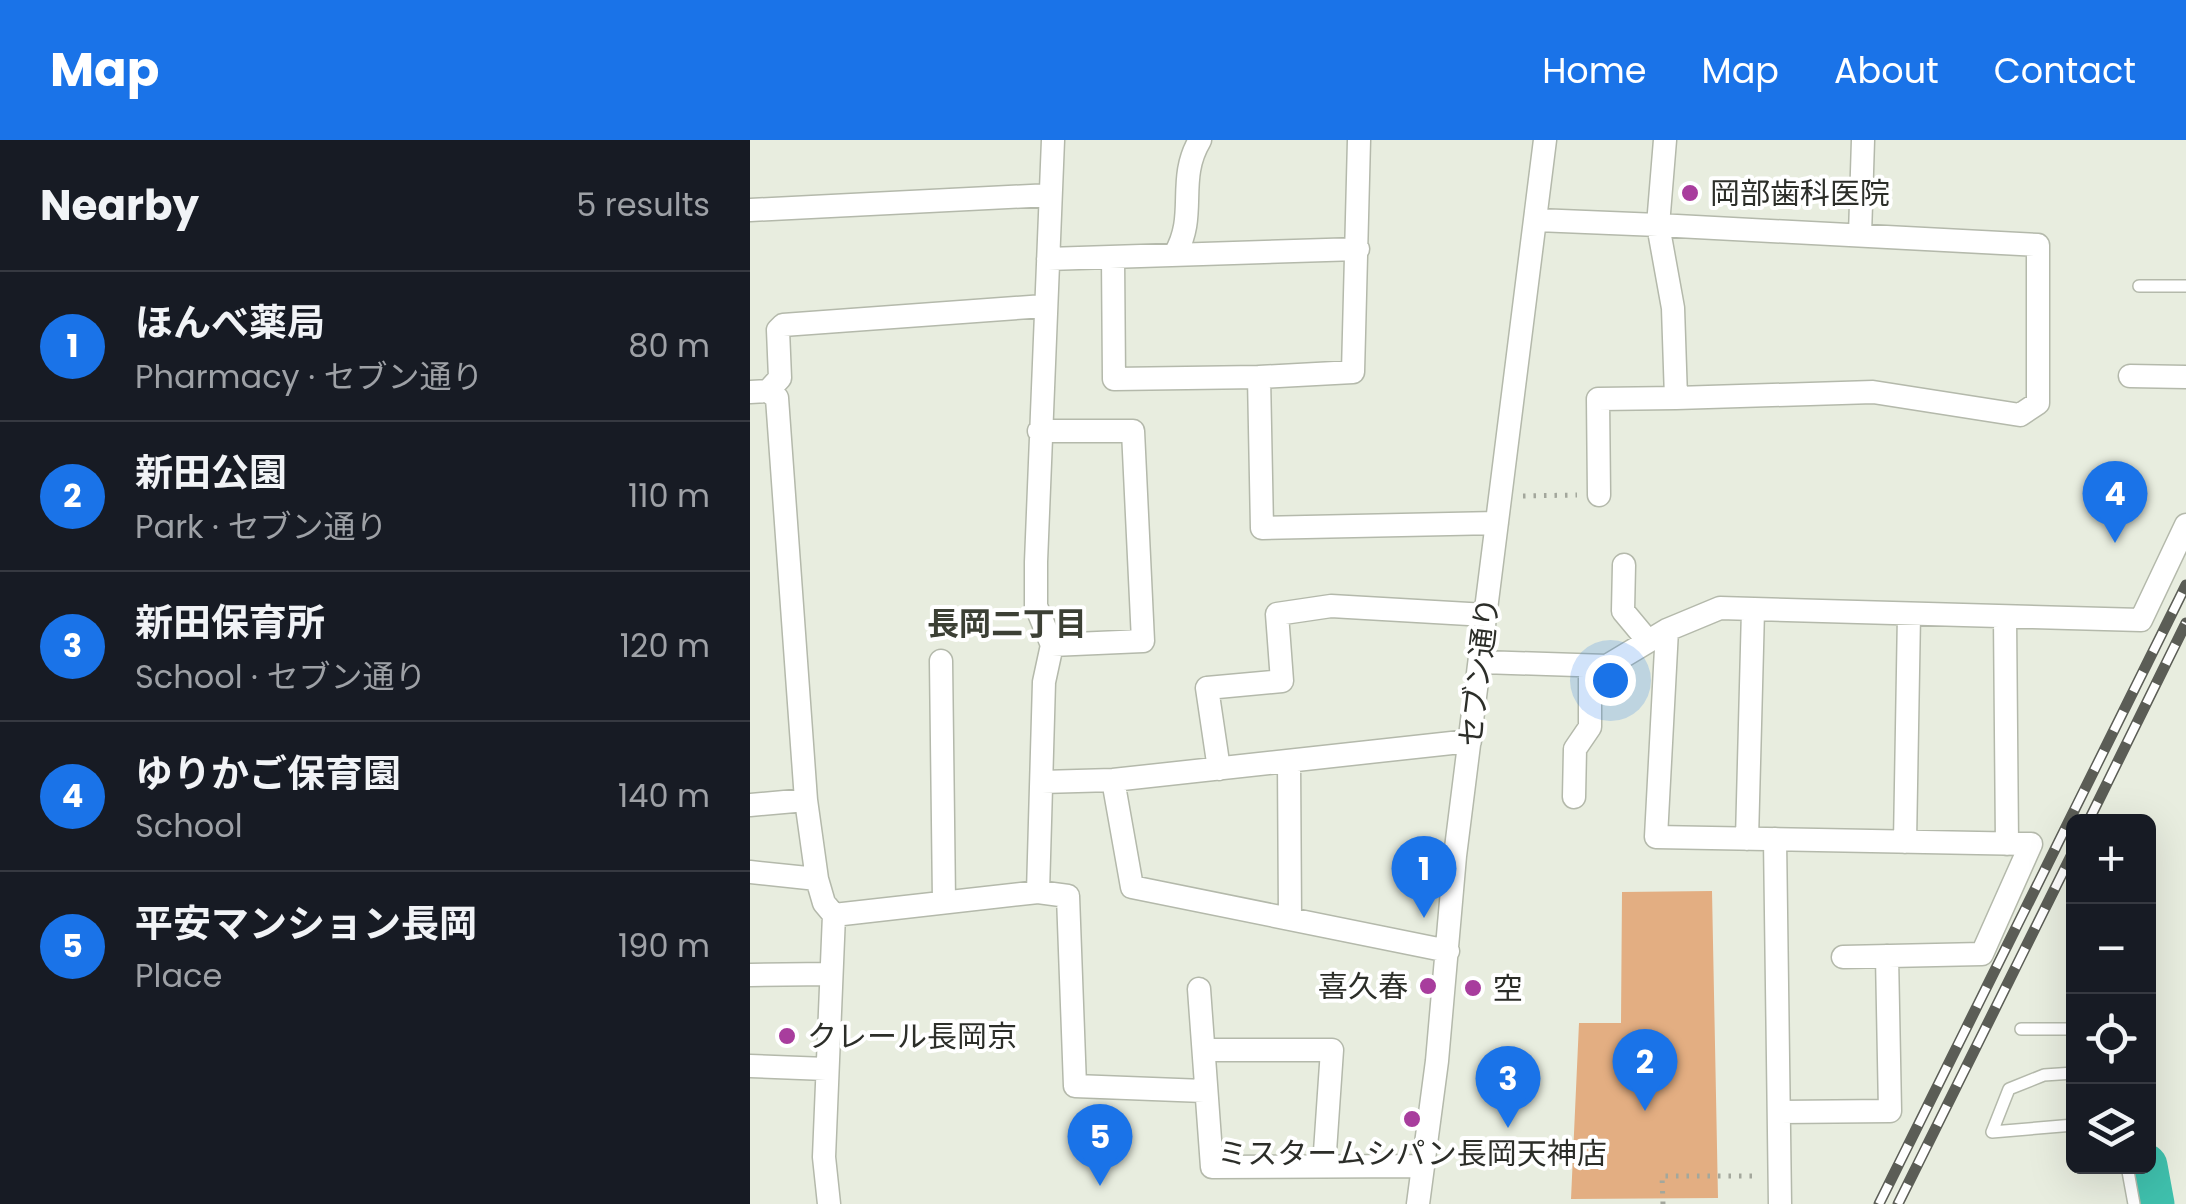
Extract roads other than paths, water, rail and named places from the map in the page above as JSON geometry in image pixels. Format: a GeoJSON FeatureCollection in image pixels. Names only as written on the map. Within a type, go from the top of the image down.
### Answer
{"type":"FeatureCollection","features":[{"type":"Feature","properties":{"kind":"street"},"geometry":{"type":"LineString","coordinates":[[1038,892],[1044,682],[1052,645],[1036,606],[1038,432],[1053,140]]}},
{"type":"Feature","properties":{"kind":"street"},"geometry":{"type":"LineString","coordinates":[[1175,254],[1186,235],[1188,161],[1200,140]]}},
{"type":"Feature","properties":{"kind":"street"},"geometry":{"type":"LineString","coordinates":[[1113,258],[1114,379],[1353,372],[1360,140]]}},
{"type":"Feature","properties":{"kind":"street","name":"セブン通り"},"geometry":{"type":"LineString","coordinates":[[1418,1204],[1470,741],[1545,140]]}},
{"type":"Feature","properties":{"kind":"street"},"geometry":{"type":"LineString","coordinates":[[1665,140],[1658,225],[1673,308],[1676,398]]}},
{"type":"Feature","properties":{"kind":"street"},"geometry":{"type":"LineString","coordinates":[[1860,235],[1863,140]]}},
{"type":"Feature","properties":{"kind":"street"},"geometry":{"type":"LineString","coordinates":[[750,210],[1050,196]]}},
{"type":"Feature","properties":{"kind":"street"},"geometry":{"type":"LineString","coordinates":[[1537,220],[2038,245],[2038,403],[2020,415],[1873,392],[1598,399],[1599,495]]}},
{"type":"Feature","properties":{"kind":"street"},"geometry":{"type":"LineString","coordinates":[[1048,259],[1358,248]]}},
{"type":"Feature","properties":{"kind":"street"},"geometry":{"type":"LineString","coordinates":[[759,391],[780,378],[778,330],[783,325],[1044,306]]}},
{"type":"Feature","properties":{"kind":"street"},"geometry":{"type":"LineString","coordinates":[[2130,376],[2186,377]]}},
{"type":"Feature","properties":{"kind":"street"},"geometry":{"type":"LineString","coordinates":[[1259,377],[1262,528],[1497,523]]}},
{"type":"Feature","properties":{"kind":"street"},"geometry":{"type":"LineString","coordinates":[[759,391],[777,398],[806,800],[817,879],[824,904],[834,915],[824,1157],[829,1204]]}},
{"type":"Feature","properties":{"kind":"street"},"geometry":{"type":"LineString","coordinates":[[1038,432],[1133,431],[1143,641],[1052,645]]}},
{"type":"Feature","properties":{"kind":"street"},"geometry":{"type":"LineString","coordinates":[[1482,662],[1608,666],[1704,611],[2141,620],[2186,525]]}},
{"type":"Feature","properties":{"kind":"street"},"geometry":{"type":"LineString","coordinates":[[1624,565],[1624,612],[1657,636]]}},
{"type":"Feature","properties":{"kind":"street"},"geometry":{"type":"LineString","coordinates":[[1219,768],[1207,688],[1282,681],[1277,614],[1331,606],[1486,615]]}},
{"type":"Feature","properties":{"kind":"street"},"geometry":{"type":"LineString","coordinates":[[1746,838],[1753,610]]}},
{"type":"Feature","properties":{"kind":"street"},"geometry":{"type":"LineString","coordinates":[[1905,842],[1910,614]]}},
{"type":"Feature","properties":{"kind":"street"},"geometry":{"type":"LineString","coordinates":[[2005,616],[2007,844]]}},
{"type":"Feature","properties":{"kind":"street"},"geometry":{"type":"LineString","coordinates":[[1657,636],[1656,837],[2031,844],[1982,954],[1843,956]]}},
{"type":"Feature","properties":{"kind":"street"},"geometry":{"type":"LineString","coordinates":[[941,661],[944,901]]}},
{"type":"Feature","properties":{"kind":"street"},"geometry":{"type":"LineString","coordinates":[[1574,797],[1574,749],[1590,727],[1590,668]]}},
{"type":"Feature","properties":{"kind":"street"},"geometry":{"type":"LineString","coordinates":[[1042,782],[1114,780],[1470,741]]}},
{"type":"Feature","properties":{"kind":"street"},"geometry":{"type":"LineString","coordinates":[[1289,762],[1290,918]]}},
{"type":"Feature","properties":{"kind":"street"},"geometry":{"type":"LineString","coordinates":[[1114,780],[1132,887],[1448,951]]}},
{"type":"Feature","properties":{"kind":"street"},"geometry":{"type":"LineString","coordinates":[[750,805],[806,800]]}},
{"type":"Feature","properties":{"kind":"street"},"geometry":{"type":"LineString","coordinates":[[1775,840],[1780,1204]]}},
{"type":"Feature","properties":{"kind":"street"},"geometry":{"type":"LineString","coordinates":[[750,872],[817,879]]}},
{"type":"Feature","properties":{"kind":"street"},"geometry":{"type":"LineString","coordinates":[[834,915],[1038,892],[1068,896],[1075,1086],[1204,1091]]}},
{"type":"Feature","properties":{"kind":"street"},"geometry":{"type":"LineString","coordinates":[[1780,1112],[1890,1112],[1888,956]]}},
{"type":"Feature","properties":{"kind":"street"},"geometry":{"type":"LineString","coordinates":[[750,975],[830,974]]}},
{"type":"Feature","properties":{"kind":"street"},"geometry":{"type":"LineString","coordinates":[[1200,989],[1212,1167],[1422,1166]]}},
{"type":"Feature","properties":{"kind":"street"},"geometry":{"type":"LineString","coordinates":[[1205,1050],[1332,1050],[1324,1166]]}},
{"type":"Feature","properties":{"kind":"street"},"geometry":{"type":"LineString","coordinates":[[750,1066],[826,1069]]}},
{"type":"Feature","properties":{"kind":"lane"},"geometry":{"type":"LineString","coordinates":[[2139,286],[2186,286]]}},
{"type":"Feature","properties":{"kind":"lane"},"geometry":{"type":"LineString","coordinates":[[2021,1029],[2066,1030]]}},
{"type":"Feature","properties":{"kind":"lane"},"geometry":{"type":"LineString","coordinates":[[2066,1073],[2044,1074],[2009,1089],[1992,1132],[2066,1127]]}},
{"type":"Feature","properties":{"kind":"lane"},"geometry":{"type":"LineString","coordinates":[[2128,1174],[2134,1204]]}},
{"type":"Feature","properties":{"kind":"waterway"},"geometry":{"type":"LineString","coordinates":[[2146,1174],[2152,1204]]}},
{"type":"Feature","properties":{"kind":"railway"},"geometry":{"type":"LineString","coordinates":[[1879,1204],[2186,585]]}},
{"type":"Feature","properties":{"kind":"railway"},"geometry":{"type":"LineString","coordinates":[[2092,814],[2186,623]]}},
{"type":"Feature","properties":{"kind":"railway"},"geometry":{"type":"LineString","coordinates":[[1898,1204],[2066,866]]}},
{"type":"Feature","properties":{"kind":"place","name":"岡部歯科医院"},"geometry":{"type":"Point","coordinates":[1690,193]}},
{"type":"Feature","properties":{"kind":"place","name":"ゆりかご保育園"},"geometry":{"type":"Point","coordinates":[2115,543]}},
{"type":"Feature","properties":{"kind":"place","name":"ほんべ薬局"},"geometry":{"type":"Point","coordinates":[1424,918]}},
{"type":"Feature","properties":{"kind":"place","name":"喜久春"},"geometry":{"type":"Point","coordinates":[1428,986]}},
{"type":"Feature","properties":{"kind":"place","name":"空"},"geometry":{"type":"Point","coordinates":[1473,988]}},
{"type":"Feature","properties":{"kind":"place","name":"クレール長岡京"},"geometry":{"type":"Point","coordinates":[787,1036]}},
{"type":"Feature","properties":{"kind":"place","name":"新田公園"},"geometry":{"type":"Point","coordinates":[1645,1111]}},
{"type":"Feature","properties":{"kind":"place","name":"ミスタームシパン長岡天神店"},"geometry":{"type":"Point","coordinates":[1412,1119]}},
{"type":"Feature","properties":{"kind":"place","name":"新田保育所"},"geometry":{"type":"Point","coordinates":[1508,1128]}},
{"type":"Feature","properties":{"kind":"place","name":"平安マンション長岡"},"geometry":{"type":"Point","coordinates":[1100,1186]}},
{"type":"Feature","properties":{"kind":"district","name":"長岡二丁目"},"geometry":{"type":"Point","coordinates":[1007,623]}}]}
